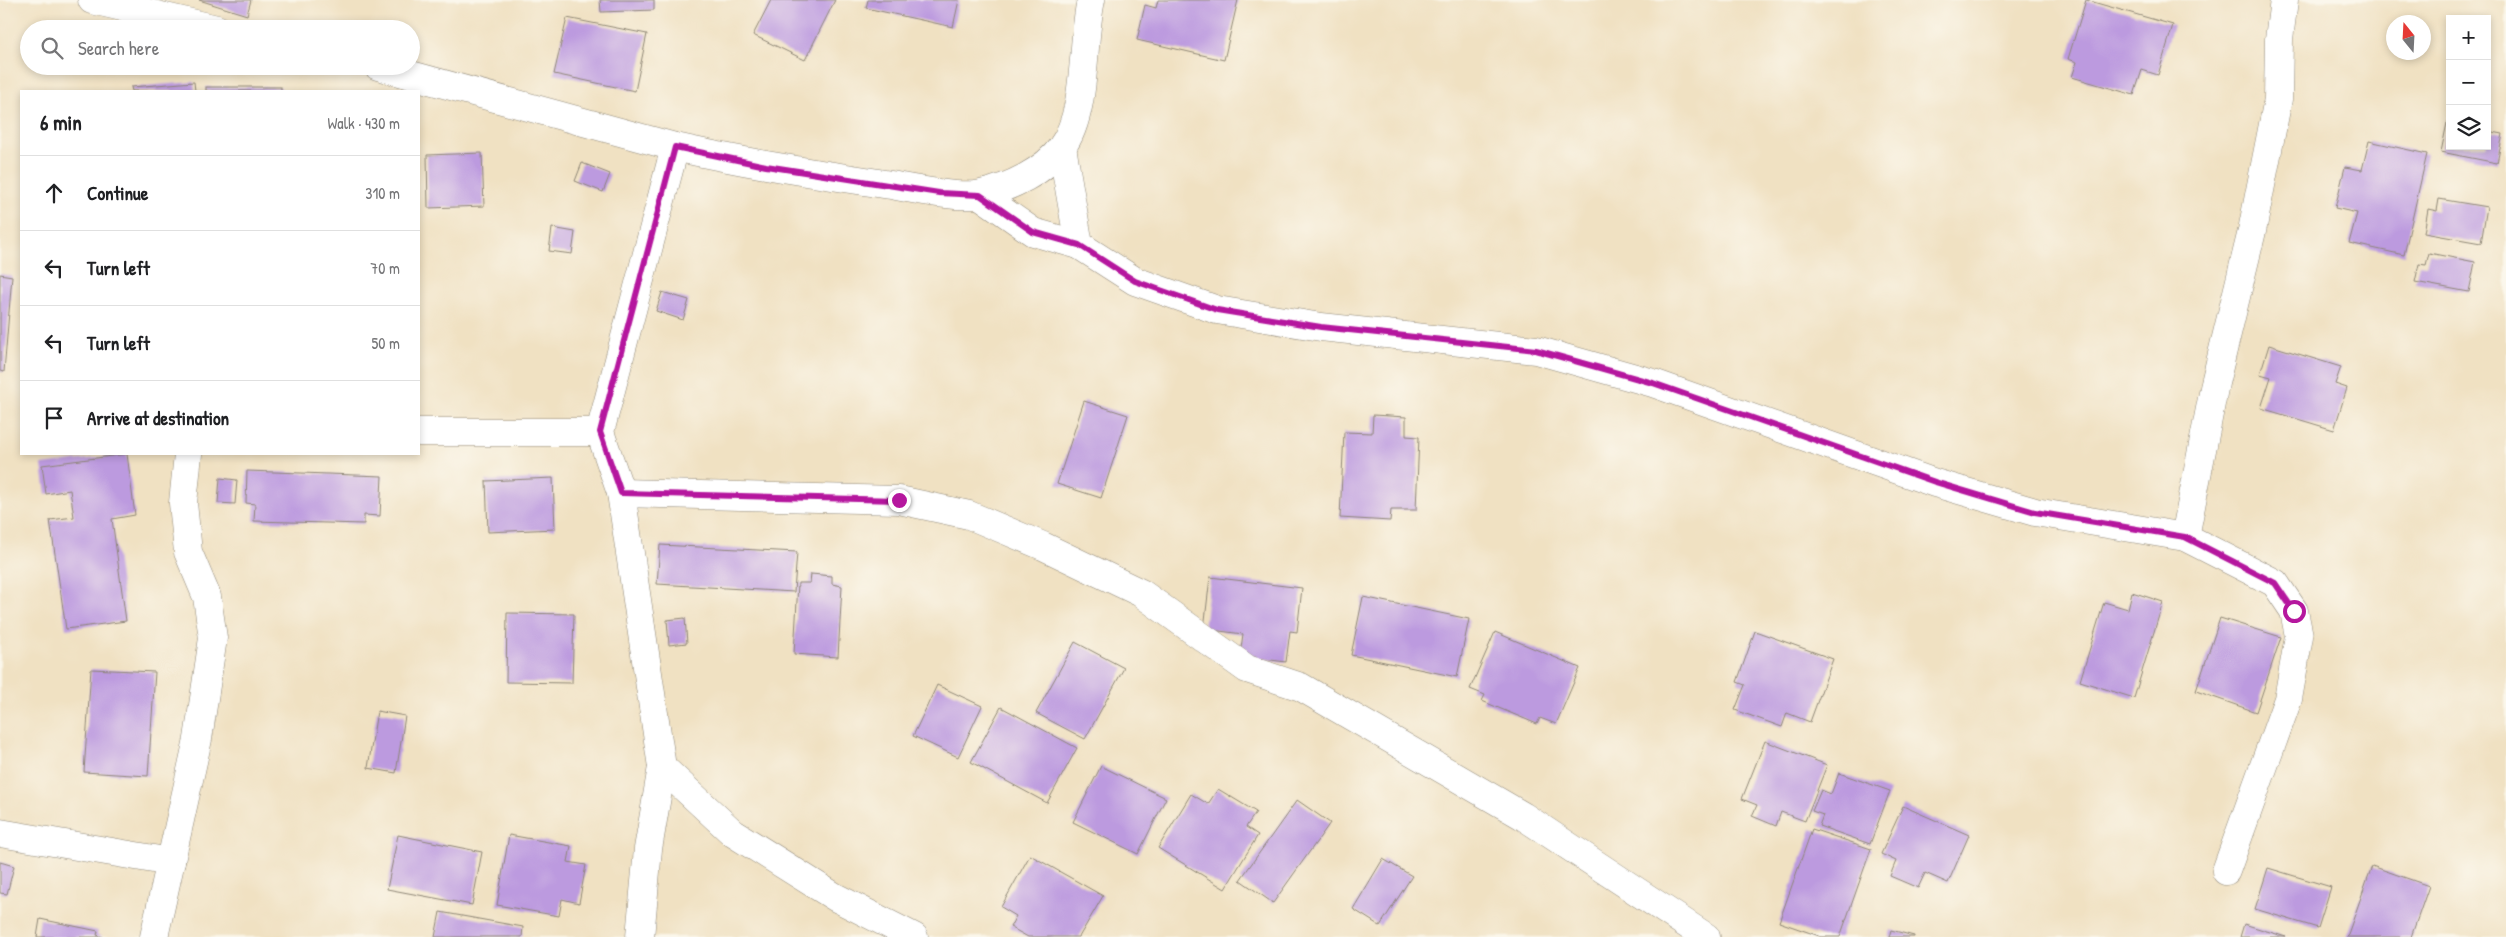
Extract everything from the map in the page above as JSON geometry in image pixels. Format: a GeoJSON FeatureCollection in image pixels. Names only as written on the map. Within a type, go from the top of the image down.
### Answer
{"type":"FeatureCollection","features":[{"type":"Feature","properties":{"kind":"street"},"geometry":{"type":"LineString","coordinates":[[92,0],[178,20]]}},
{"type":"Feature","properties":{"kind":"street"},"geometry":{"type":"LineString","coordinates":[[411,75],[675,147],[766,166],[939,193],[980,195],[1021,180],[1048,161],[1062,147],[1076,118],[1091,0]]}},
{"type":"Feature","properties":{"kind":"street"},"geometry":{"type":"LineString","coordinates":[[2185,537],[2215,383],[2252,231],[2278,99],[2279,39],[2284,0]]}},
{"type":"Feature","properties":{"kind":"street"},"geometry":{"type":"LineString","coordinates":[[640,937],[648,849],[662,767],[621,493],[600,432],[675,147]]}},
{"type":"Feature","properties":{"kind":"street"},"geometry":{"type":"LineString","coordinates":[[1062,147],[1079,245]]}},
{"type":"Feature","properties":{"kind":"street"},"geometry":{"type":"LineString","coordinates":[[980,195],[1033,232],[1079,245],[1135,281],[1217,310],[1321,327],[1536,350],[1653,383],[1935,482],[2035,512],[2185,537],[2275,583],[2294,611],[2299,636],[2288,699],[2226,871]]}},
{"type":"Feature","properties":{"kind":"street"},"geometry":{"type":"LineString","coordinates":[[420,432],[600,432]]}},
{"type":"Feature","properties":{"kind":"street"},"geometry":{"type":"LineString","coordinates":[[154,937],[198,739],[213,638],[207,597],[188,552],[183,503],[188,455]]}},
{"type":"Feature","properties":{"kind":"street"},"geometry":{"type":"LineString","coordinates":[[621,493],[899,500],[969,515],[1042,546],[1141,593],[1247,669],[1301,687],[1507,806],[1706,937]]}},
{"type":"Feature","properties":{"kind":"street"},"geometry":{"type":"LineString","coordinates":[[662,767],[733,833],[835,897],[914,937]]}},
{"type":"Feature","properties":{"kind":"street"},"geometry":{"type":"LineString","coordinates":[[0,833],[171,862]]}},
{"type":"Feature","properties":{"kind":"building"},"geometry":{"type":"Polygon","coordinates":[[[199,0],[251,0],[247,15],[199,0]]]}},
{"type":"Feature","properties":{"kind":"building"},"geometry":{"type":"Polygon","coordinates":[[[600,0],[654,0],[654,10],[601,12],[600,0]]]}},
{"type":"Feature","properties":{"kind":"building"},"geometry":{"type":"Polygon","coordinates":[[[771,0],[835,0],[805,60],[753,35],[771,0]]]}},
{"type":"Feature","properties":{"kind":"building"},"geometry":{"type":"Polygon","coordinates":[[[868,0],[959,0],[953,27],[866,8],[868,0]]]}},
{"type":"Feature","properties":{"kind":"building"},"geometry":{"type":"Polygon","coordinates":[[[1158,0],[1238,0],[1224,60],[1137,40],[1145,5],[1156,8],[1158,0]]]}},
{"type":"Feature","properties":{"kind":"building"},"geometry":{"type":"Polygon","coordinates":[[[2086,0],[2173,25],[2158,75],[2142,70],[2134,95],[2072,77],[2077,62],[2068,59],[2086,0]]]}},
{"type":"Feature","properties":{"kind":"building"},"geometry":{"type":"Polygon","coordinates":[[[567,18],[647,34],[635,91],[554,74],[567,18]]]}},
{"type":"Feature","properties":{"kind":"building"},"geometry":{"type":"Polygon","coordinates":[[[194,82],[195,90],[132,90],[131,87],[194,82]]]}},
{"type":"Feature","properties":{"kind":"building"},"geometry":{"type":"Polygon","coordinates":[[[206,87],[281,87],[281,90],[206,90],[206,87]]]}},
{"type":"Feature","properties":{"kind":"building"},"geometry":{"type":"Polygon","coordinates":[[[2446,128],[2446,150],[2491,150],[2491,132],[2503,134],[2497,163],[2441,152],[2446,128]]]}},
{"type":"Feature","properties":{"kind":"building"},"geometry":{"type":"Polygon","coordinates":[[[2369,141],[2427,154],[2404,255],[2349,243],[2357,213],[2335,208],[2345,167],[2362,170],[2369,141]]]}},
{"type":"Feature","properties":{"kind":"building"},"geometry":{"type":"Polygon","coordinates":[[[482,153],[484,206],[428,208],[427,155],[482,153]]]}},
{"type":"Feature","properties":{"kind":"building"},"geometry":{"type":"Polygon","coordinates":[[[582,163],[610,174],[603,192],[575,181],[582,163]]]}},
{"type":"Feature","properties":{"kind":"building"},"geometry":{"type":"Polygon","coordinates":[[[2439,199],[2487,207],[2481,243],[2424,233],[2428,209],[2437,211],[2439,199]]]}},
{"type":"Feature","properties":{"kind":"building"},"geometry":{"type":"Polygon","coordinates":[[[552,228],[575,232],[572,254],[549,251],[552,228]]]}},
{"type":"Feature","properties":{"kind":"building"},"geometry":{"type":"Polygon","coordinates":[[[2429,253],[2475,262],[2469,292],[2415,282],[2419,264],[2426,265],[2429,253]]]}},
{"type":"Feature","properties":{"kind":"building"},"geometry":{"type":"Polygon","coordinates":[[[0,274],[12,276],[4,372],[0,371],[0,274]]]}},
{"type":"Feature","properties":{"kind":"building"},"geometry":{"type":"Polygon","coordinates":[[[662,292],[689,300],[683,320],[656,311],[662,292]]]}},
{"type":"Feature","properties":{"kind":"building"},"geometry":{"type":"Polygon","coordinates":[[[2269,345],[2341,367],[2335,384],[2347,388],[2334,430],[2261,408],[2271,377],[2260,374],[2269,345]]]}},
{"type":"Feature","properties":{"kind":"building"},"geometry":{"type":"Polygon","coordinates":[[[1084,401],[1128,415],[1101,498],[1057,484],[1084,401]]]}},
{"type":"Feature","properties":{"kind":"building"},"geometry":{"type":"Polygon","coordinates":[[[1373,415],[1406,417],[1406,436],[1419,437],[1416,510],[1391,510],[1390,521],[1340,518],[1344,432],[1372,433],[1373,415]]]}},
{"type":"Feature","properties":{"kind":"building"},"geometry":{"type":"Polygon","coordinates":[[[127,455],[135,515],[112,519],[126,621],[66,629],[50,520],[74,517],[70,490],[46,494],[42,465],[127,455]]]}},
{"type":"Feature","properties":{"kind":"building"},"geometry":{"type":"Polygon","coordinates":[[[247,471],[382,476],[380,516],[364,515],[364,524],[254,521],[255,504],[246,503],[247,471]]]}},
{"type":"Feature","properties":{"kind":"building"},"geometry":{"type":"Polygon","coordinates":[[[220,478],[237,480],[235,504],[218,503],[220,478]]]}},
{"type":"Feature","properties":{"kind":"building"},"geometry":{"type":"Polygon","coordinates":[[[553,478],[555,529],[488,532],[486,481],[553,478]]]}},
{"type":"Feature","properties":{"kind":"building"},"geometry":{"type":"Polygon","coordinates":[[[660,545],[797,552],[794,592],[657,584],[660,545]]]}},
{"type":"Feature","properties":{"kind":"building"},"geometry":{"type":"Polygon","coordinates":[[[811,574],[832,576],[832,584],[842,586],[838,657],[794,654],[798,583],[810,583],[811,574]]]}},
{"type":"Feature","properties":{"kind":"building"},"geometry":{"type":"Polygon","coordinates":[[[1210,577],[1302,588],[1297,632],[1290,631],[1286,662],[1240,656],[1243,634],[1204,629],[1210,577]]]}},
{"type":"Feature","properties":{"kind":"building"},"geometry":{"type":"Polygon","coordinates":[[[2132,592],[2163,602],[2134,698],[2080,681],[2104,602],[2128,609],[2132,592]]]}},
{"type":"Feature","properties":{"kind":"building"},"geometry":{"type":"Polygon","coordinates":[[[1363,597],[1469,619],[1457,677],[1351,655],[1363,597]]]}},
{"type":"Feature","properties":{"kind":"building"},"geometry":{"type":"Polygon","coordinates":[[[507,613],[574,614],[572,683],[506,682],[507,613]]]}},
{"type":"Feature","properties":{"kind":"building"},"geometry":{"type":"Polygon","coordinates":[[[685,618],[687,643],[669,645],[667,620],[685,618]]]}},
{"type":"Feature","properties":{"kind":"building"},"geometry":{"type":"Polygon","coordinates":[[[2220,618],[2281,637],[2256,712],[2196,691],[2220,618]]]}},
{"type":"Feature","properties":{"kind":"building"},"geometry":{"type":"Polygon","coordinates":[[[1755,631],[1833,659],[1810,722],[1787,713],[1782,727],[1735,710],[1745,685],[1737,682],[1755,631]]]}},
{"type":"Feature","properties":{"kind":"building"},"geometry":{"type":"Polygon","coordinates":[[[1495,632],[1580,668],[1556,724],[1540,718],[1537,724],[1482,701],[1485,695],[1470,689],[1495,632]]]}},
{"type":"Feature","properties":{"kind":"building"},"geometry":{"type":"Polygon","coordinates":[[[1075,642],[1124,668],[1085,739],[1036,713],[1075,642]]]}},
{"type":"Feature","properties":{"kind":"building"},"geometry":{"type":"Polygon","coordinates":[[[91,669],[155,672],[148,776],[84,772],[91,669]]]}},
{"type":"Feature","properties":{"kind":"building"},"geometry":{"type":"Polygon","coordinates":[[[937,685],[982,706],[958,757],[913,736],[937,685]]]}},
{"type":"Feature","properties":{"kind":"building"},"geometry":{"type":"Polygon","coordinates":[[[1001,707],[1077,748],[1047,803],[971,762],[1001,707]]]}},
{"type":"Feature","properties":{"kind":"building"},"geometry":{"type":"Polygon","coordinates":[[[377,711],[405,716],[396,773],[368,768],[377,711]]]}},
{"type":"Feature","properties":{"kind":"building"},"geometry":{"type":"Polygon","coordinates":[[[1765,741],[1827,765],[1805,821],[1781,812],[1776,826],[1752,816],[1757,805],[1742,799],[1765,741]]]}},
{"type":"Feature","properties":{"kind":"building"},"geometry":{"type":"Polygon","coordinates":[[[1101,766],[1166,798],[1138,854],[1073,822],[1101,766]]]}},
{"type":"Feature","properties":{"kind":"building"},"geometry":{"type":"Polygon","coordinates":[[[1839,773],[1890,791],[1870,844],[1819,826],[1823,815],[1812,811],[1821,790],[1831,794],[1839,773]]]}},
{"type":"Feature","properties":{"kind":"building"},"geometry":{"type":"Polygon","coordinates":[[[1218,789],[1256,812],[1246,827],[1258,835],[1225,889],[1158,848],[1191,794],[1208,804],[1218,789]]]}},
{"type":"Feature","properties":{"kind":"building"},"geometry":{"type":"Polygon","coordinates":[[[1297,800],[1330,823],[1273,903],[1240,880],[1297,800]]]}},
{"type":"Feature","properties":{"kind":"building"},"geometry":{"type":"Polygon","coordinates":[[[1903,806],[1969,835],[1948,883],[1925,873],[1918,888],[1890,876],[1896,861],[1881,854],[1903,806]]]}},
{"type":"Feature","properties":{"kind":"building"},"geometry":{"type":"Polygon","coordinates":[[[1812,829],[1871,849],[1840,937],[1822,937],[1779,922],[1812,829]]]}},
{"type":"Feature","properties":{"kind":"building"},"geometry":{"type":"Polygon","coordinates":[[[398,835],[482,852],[472,905],[387,889],[398,835]]]}},
{"type":"Feature","properties":{"kind":"building"},"geometry":{"type":"Polygon","coordinates":[[[509,835],[571,846],[568,862],[586,865],[579,903],[562,899],[559,916],[497,905],[509,835]]]}},
{"type":"Feature","properties":{"kind":"building"},"geometry":{"type":"Polygon","coordinates":[[[1030,855],[1103,896],[1079,937],[1028,937],[1010,927],[1016,916],[1001,907],[1030,855]]]}},
{"type":"Feature","properties":{"kind":"building"},"geometry":{"type":"Polygon","coordinates":[[[1383,859],[1412,876],[1380,926],[1353,909],[1383,859]]]}},
{"type":"Feature","properties":{"kind":"building"},"geometry":{"type":"Polygon","coordinates":[[[0,862],[14,866],[7,894],[0,893],[0,862]]]}},
{"type":"Feature","properties":{"kind":"building"},"geometry":{"type":"Polygon","coordinates":[[[2372,866],[2429,886],[2411,937],[2347,937],[2372,866]]]}},
{"type":"Feature","properties":{"kind":"building"},"geometry":{"type":"Polygon","coordinates":[[[2268,868],[2331,887],[2318,928],[2255,909],[2268,868]]]}},
{"type":"Feature","properties":{"kind":"building"},"geometry":{"type":"Polygon","coordinates":[[[440,912],[523,927],[522,937],[435,937],[440,912]]]}},
{"type":"Feature","properties":{"kind":"building"},"geometry":{"type":"Polygon","coordinates":[[[40,919],[98,931],[97,935],[103,937],[37,937],[40,919]]]}},
{"type":"Feature","properties":{"kind":"building"},"geometry":{"type":"Polygon","coordinates":[[[2244,924],[2286,937],[2240,937],[2244,924]]]}},
{"type":"Feature","properties":{"kind":"building"},"geometry":{"type":"Polygon","coordinates":[[[1891,930],[1914,936],[1914,937],[1889,937],[1891,930]]]}},
{"type":"Feature","properties":{"kind":"route"},"geometry":{"type":"LineString","coordinates":[[899,500],[621,493],[600,432],[675,147],[766,166],[939,193],[980,195],[1033,232],[1079,245],[1135,281],[1217,310],[1321,327],[1536,350],[1653,383],[1730,412],[1935,482],[2035,512],[2185,537],[2275,583],[2294,611]]}}]}
